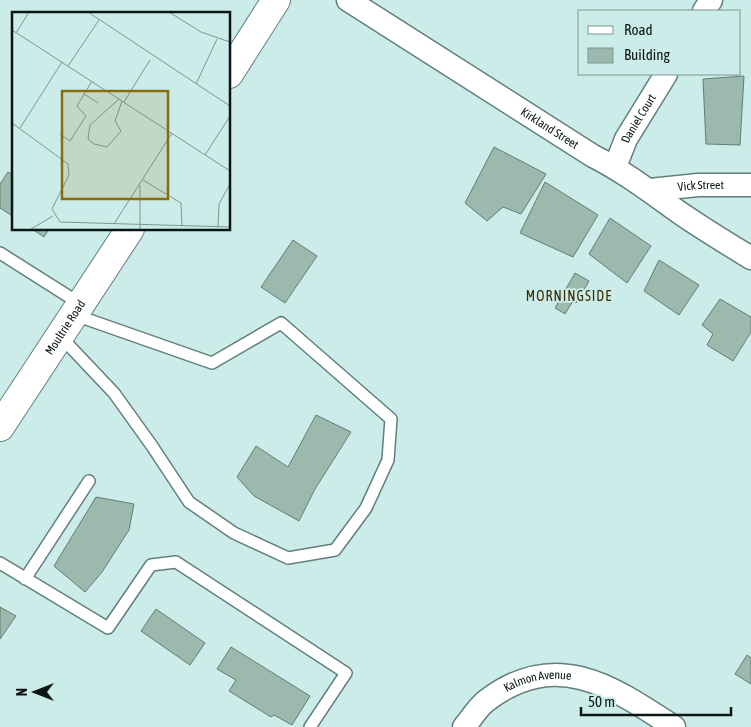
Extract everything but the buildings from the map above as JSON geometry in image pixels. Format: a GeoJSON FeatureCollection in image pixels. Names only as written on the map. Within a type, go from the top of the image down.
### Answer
{"type":"FeatureCollection","features":[{"type":"Feature","properties":{"kind":"street"},"geometry":{"type":"LineString","coordinates":[[230,72],[276,0]]}},
{"type":"Feature","properties":{"kind":"street","name":"Kirkland Street"},"geometry":{"type":"LineString","coordinates":[[348,0],[592,156],[614,167],[650,190],[683,215],[751,258]]}},
{"type":"Feature","properties":{"kind":"street","name":"Daniel Court"},"geometry":{"type":"LineString","coordinates":[[614,167],[626,139],[665,75]]}},
{"type":"Feature","properties":{"kind":"street","name":"Vick Street"},"geometry":{"type":"LineString","coordinates":[[650,190],[698,185],[751,185]]}},
{"type":"Feature","properties":{"kind":"street","name":"Moultrie Road"},"geometry":{"type":"LineString","coordinates":[[0,427],[129,230]]}},
{"type":"Feature","properties":{"kind":"street","name":"Kalmon Avenue"},"geometry":{"type":"LineString","coordinates":[[464,727],[485,701],[508,688],[529,680],[553,675],[584,678],[614,690],[674,727]]}},
{"type":"Feature","properties":{"kind":"lane"},"geometry":{"type":"LineString","coordinates":[[0,253],[71,318],[114,393],[189,502],[234,533],[288,558],[335,550],[366,508],[388,460],[391,419],[281,322],[212,363],[71,318]]}},
{"type":"Feature","properties":{"kind":"lane"},"geometry":{"type":"LineString","coordinates":[[25,579],[88,481]]}},
{"type":"Feature","properties":{"kind":"lane"},"geometry":{"type":"LineString","coordinates":[[0,563],[108,628],[152,565],[176,562],[346,673],[310,727]]}},
{"type":"Feature","properties":{"kind":"district","name":"MORNINGSIDE"},"geometry":{"type":"Point","coordinates":[569,296]}}]}
